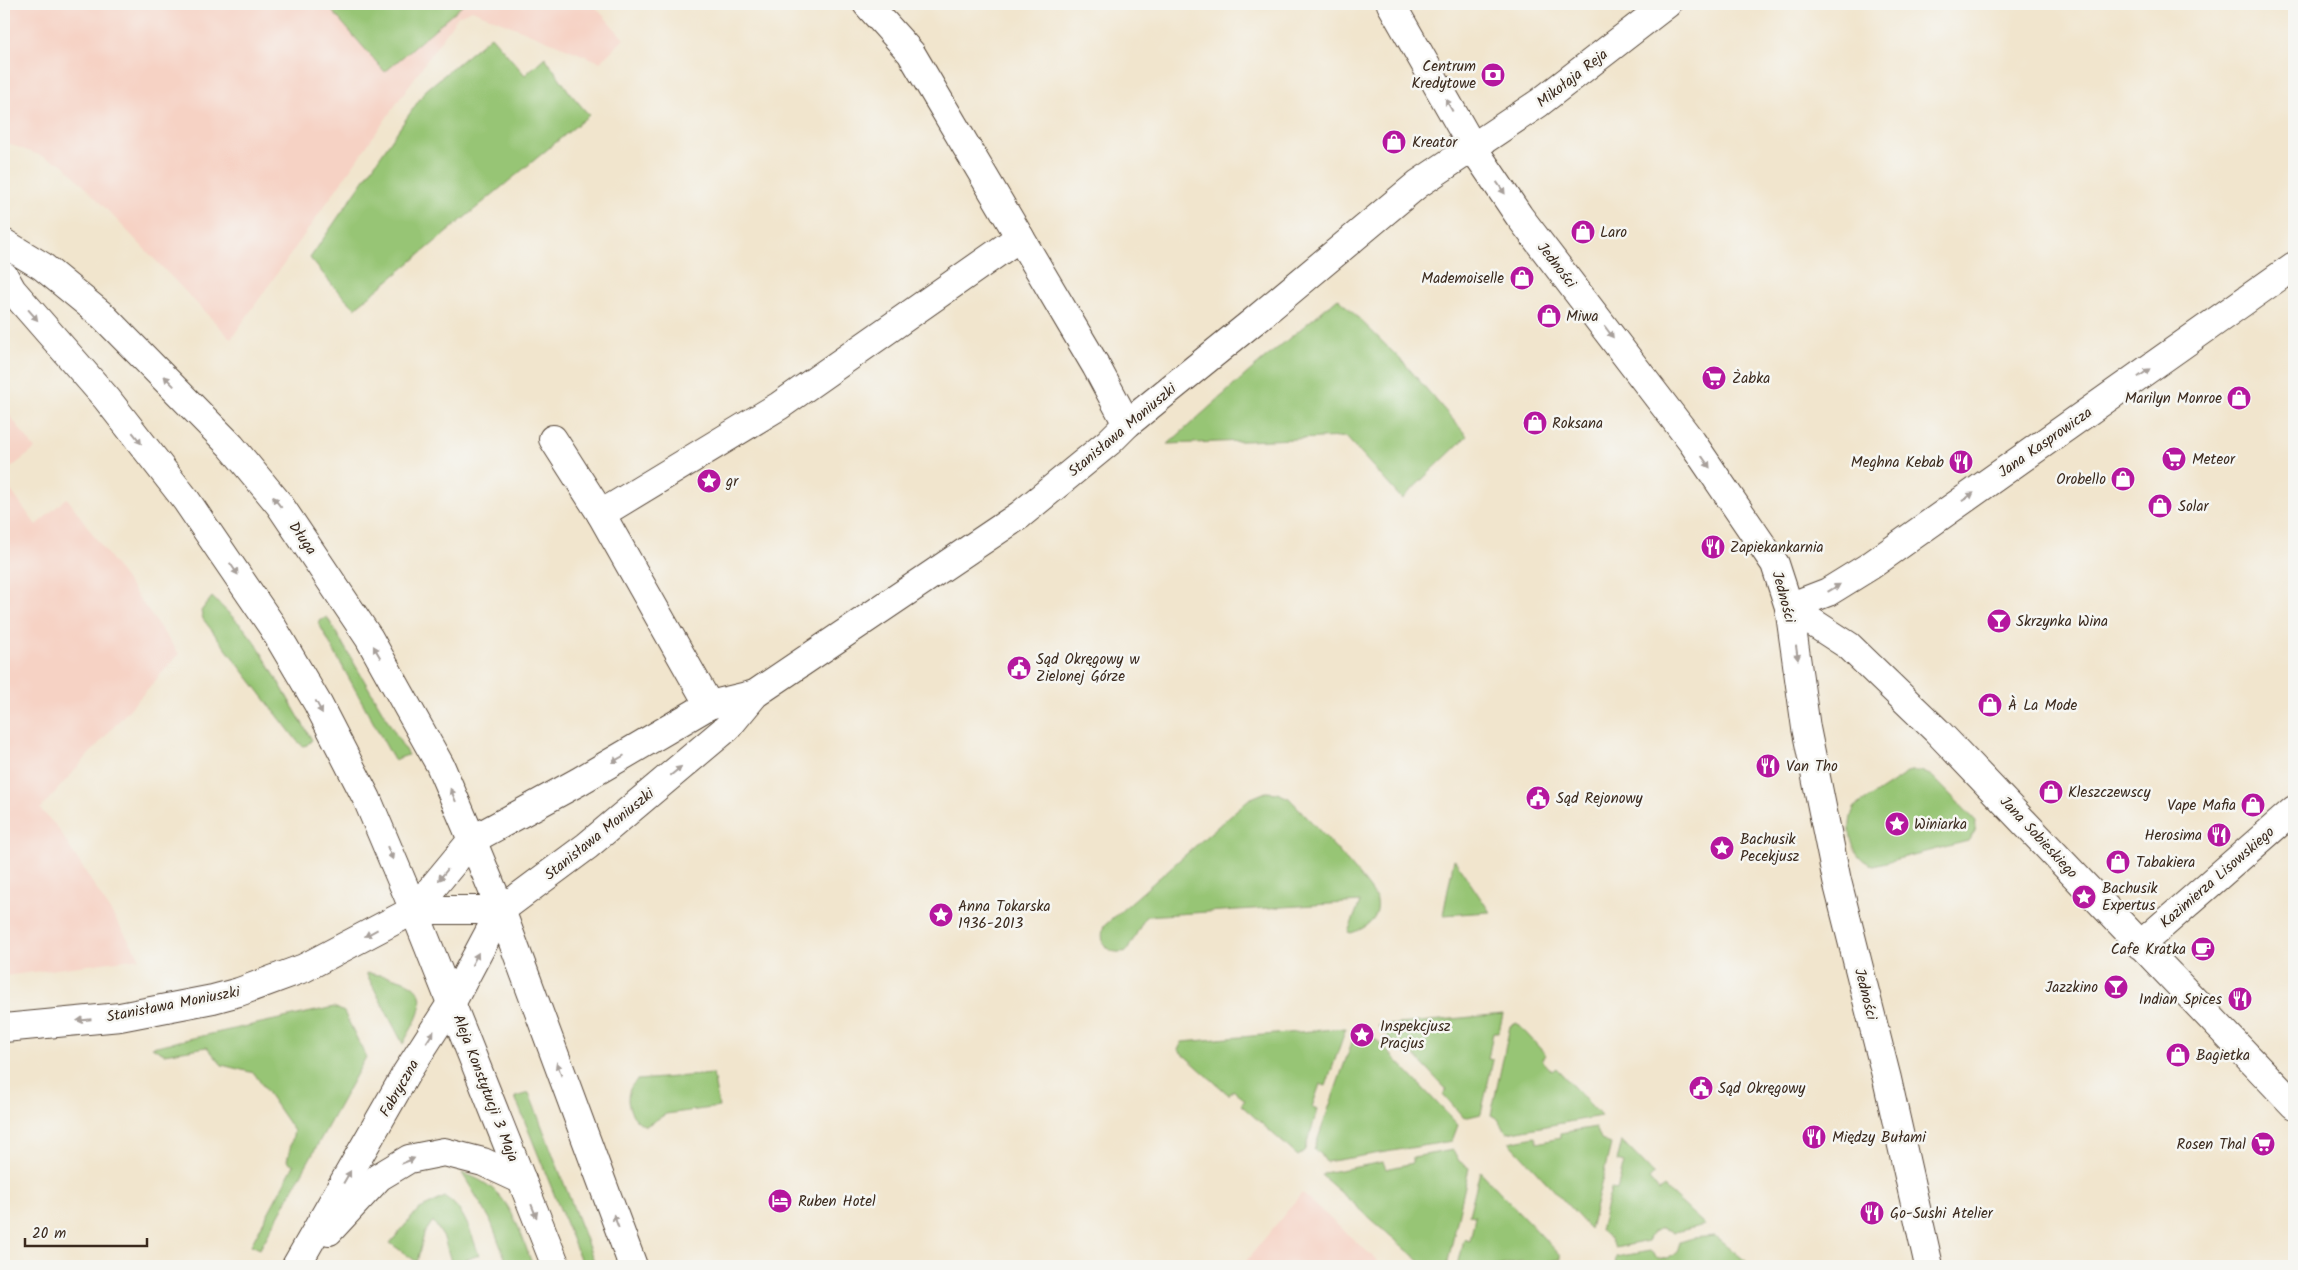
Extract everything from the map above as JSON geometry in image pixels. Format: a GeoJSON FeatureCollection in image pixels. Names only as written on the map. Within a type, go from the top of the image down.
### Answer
{"type":"FeatureCollection","features":[{"type":"Feature","properties":{"kind":"street"},"geometry":{"type":"LineString","coordinates":[[867,4],[911,53],[1096,366],[1127,424]]}},
{"type":"Feature","properties":{"kind":"street","name":"Jedności"},"geometry":{"type":"LineString","coordinates":[[1392,4],[1473,148],[1519,216],[1606,328],[1734,501],[1775,564],[1789,607],[1806,728],[1837,881],[1887,1079],[1929,1266]]}},
{"type":"Feature","properties":{"kind":"street","name":"Mikołaja Reja"},"geometry":{"type":"LineString","coordinates":[[1473,148],[1539,103],[1667,4]]}},
{"type":"Feature","properties":{"kind":"street","name":"Stanisława Moniuszki"},"geometry":{"type":"LineString","coordinates":[[414,910],[501,910],[587,846],[727,728],[755,694],[1020,515],[1109,442],[1127,424],[1418,184],[1473,148]]}},
{"type":"Feature","properties":{"kind":"street"},"geometry":{"type":"LineString","coordinates":[[601,514],[779,406],[1020,237]]}},
{"type":"Feature","properties":{"kind":"street","name":"Długa"},"geometry":{"type":"LineString","coordinates":[[4,243],[42,266],[103,316],[231,446],[279,504],[369,638],[412,712],[440,764],[501,910]]}},
{"type":"Feature","properties":{"kind":"street","name":"Jana Kasprowicza"},"geometry":{"type":"LineString","coordinates":[[1789,607],[1828,592],[1870,566],[2294,266]]}},
{"type":"Feature","properties":{"kind":"street"},"geometry":{"type":"LineString","coordinates":[[4,276],[12,290],[107,399],[186,500],[272,626],[318,704],[367,799],[414,910]]}},
{"type":"Feature","properties":{"kind":"street"},"geometry":{"type":"LineString","coordinates":[[553,439],[601,514],[709,705]]}},
{"type":"Feature","properties":{"kind":"street","name":"Jana Sobieskiego"},"geometry":{"type":"LineString","coordinates":[[1789,607],[1849,646],[2005,800],[2140,945],[2294,1105]]}},
{"type":"Feature","properties":{"kind":"street","name":"Stanisława Moniuszki"},"geometry":{"type":"LineString","coordinates":[[4,1028],[120,1017],[239,992],[304,968],[414,910],[472,840],[578,782],[709,705],[755,694]]}},
{"type":"Feature","properties":{"kind":"street","name":"Kazimierza Lisowskiego"},"geometry":{"type":"LineString","coordinates":[[2140,945],[2294,810]]}},
{"type":"Feature","properties":{"kind":"street","name":"Aleja Konstytucji 3 Maja"},"geometry":{"type":"LineString","coordinates":[[414,910],[556,1266]]}},
{"type":"Feature","properties":{"kind":"street"},"geometry":{"type":"LineString","coordinates":[[501,910],[634,1266]]}},
{"type":"Feature","properties":{"kind":"street","name":"Fabryczna"},"geometry":{"type":"LineString","coordinates":[[296,1265],[407,1072],[452,1002],[501,910]]}},
{"type":"Feature","properties":{"kind":"street"},"geometry":{"type":"LineString","coordinates":[[296,1265],[379,1177],[408,1158],[444,1152],[483,1162],[522,1180]]}},
{"type":"Feature","properties":{"kind":"shaded area"},"geometry":{"type":"Polygon","coordinates":[[[4,4],[593,4],[624,39],[600,62],[472,10],[458,16],[231,339],[63,164],[4,142],[4,4]]]}},
{"type":"Feature","properties":{"kind":"shaded area"},"geometry":{"type":"Polygon","coordinates":[[[4,408],[35,449],[4,473],[4,408]]]}},
{"type":"Feature","properties":{"kind":"shaded area"},"geometry":{"type":"Polygon","coordinates":[[[4,481],[36,525],[67,498],[179,654],[40,809],[57,827],[140,958],[4,976],[4,481]]]}},
{"type":"Feature","properties":{"kind":"shaded area"},"geometry":{"type":"Polygon","coordinates":[[[1302,1193],[1383,1266],[1242,1266],[1302,1193]]]}},
{"type":"Feature","properties":{"kind":"green space"},"geometry":{"type":"Polygon","coordinates":[[[326,4],[464,4],[385,72],[326,4]]]}},
{"type":"Feature","properties":{"kind":"green space"},"geometry":{"type":"Polygon","coordinates":[[[491,36],[525,75],[545,57],[570,93],[589,115],[355,308],[334,287],[310,258],[426,90],[491,36]]]}},
{"type":"Feature","properties":{"kind":"green space"},"geometry":{"type":"Polygon","coordinates":[[[1338,298],[1404,363],[1467,436],[1402,499],[1346,437],[1168,444],[1251,370],[1338,298]]]}},
{"type":"Feature","properties":{"kind":"green space"},"geometry":{"type":"Polygon","coordinates":[[[212,597],[244,628],[257,645],[312,740],[307,745],[303,746],[298,742],[203,619],[201,611],[212,597]]]}},
{"type":"Feature","properties":{"kind":"green space"},"geometry":{"type":"Polygon","coordinates":[[[327,617],[408,755],[394,760],[318,622],[327,617]]]}},
{"type":"Feature","properties":{"kind":"green space"},"geometry":{"type":"Polygon","coordinates":[[[1910,771],[1921,771],[1932,776],[1976,821],[1975,831],[1968,841],[1874,865],[1866,862],[1855,850],[1850,832],[1850,823],[1855,807],[1910,771]]]}},
{"type":"Feature","properties":{"kind":"green space"},"geometry":{"type":"Polygon","coordinates":[[[1266,792],[1277,793],[1289,798],[1364,881],[1377,901],[1376,913],[1371,922],[1357,931],[1348,932],[1360,902],[1146,916],[1127,951],[1115,952],[1106,947],[1102,938],[1104,926],[1249,799],[1266,792]]]}},
{"type":"Feature","properties":{"kind":"green space"},"geometry":{"type":"Polygon","coordinates":[[[1454,859],[1490,912],[1443,915],[1454,859]]]}},
{"type":"Feature","properties":{"kind":"green space"},"geometry":{"type":"Polygon","coordinates":[[[366,973],[403,981],[418,991],[421,998],[419,1013],[403,1044],[366,973]]]}},
{"type":"Feature","properties":{"kind":"green space"},"geometry":{"type":"Polygon","coordinates":[[[334,1007],[344,1012],[366,1057],[260,1249],[251,1245],[294,1165],[287,1161],[294,1131],[254,1073],[222,1065],[207,1047],[164,1054],[152,1047],[334,1007]]]}},
{"type":"Feature","properties":{"kind":"green space"},"geometry":{"type":"Polygon","coordinates":[[[1503,1014],[1499,1032],[1493,1032],[1488,1059],[1493,1060],[1481,1114],[1464,1118],[1443,1094],[1447,1090],[1410,1051],[1406,1055],[1378,1026],[1503,1014]]]}},
{"type":"Feature","properties":{"kind":"green space"},"geometry":{"type":"Polygon","coordinates":[[[1517,1023],[1546,1055],[1542,1060],[1552,1071],[1556,1068],[1601,1116],[1507,1133],[1498,1119],[1491,1115],[1510,1026],[1517,1023]]]}},
{"type":"Feature","properties":{"kind":"green space"},"geometry":{"type":"Polygon","coordinates":[[[1346,1028],[1326,1086],[1320,1084],[1312,1107],[1318,1109],[1304,1152],[1298,1156],[1241,1105],[1245,1100],[1233,1090],[1229,1095],[1178,1050],[1182,1042],[1346,1028]]]}},
{"type":"Feature","properties":{"kind":"green space"},"geometry":{"type":"Polygon","coordinates":[[[1374,1037],[1458,1125],[1452,1141],[1326,1162],[1320,1153],[1314,1150],[1353,1039],[1362,1042],[1374,1037]]]}},
{"type":"Feature","properties":{"kind":"green space"},"geometry":{"type":"Polygon","coordinates":[[[713,1074],[719,1107],[666,1114],[646,1126],[640,1123],[631,1112],[628,1098],[629,1092],[637,1080],[713,1074]]]}},
{"type":"Feature","properties":{"kind":"green space"},"geometry":{"type":"Polygon","coordinates":[[[529,1093],[596,1266],[583,1266],[515,1097],[529,1093]]]}},
{"type":"Feature","properties":{"kind":"green space"},"geometry":{"type":"Polygon","coordinates":[[[1596,1127],[1601,1140],[1611,1144],[1590,1229],[1509,1142],[1535,1137],[1537,1143],[1560,1138],[1560,1133],[1596,1127]]]}},
{"type":"Feature","properties":{"kind":"green space"},"geometry":{"type":"Polygon","coordinates":[[[1622,1141],[1654,1174],[1649,1179],[1659,1191],[1664,1187],[1705,1225],[1675,1232],[1661,1228],[1653,1232],[1648,1241],[1615,1248],[1610,1238],[1600,1230],[1611,1189],[1617,1190],[1624,1163],[1617,1161],[1622,1141]]]}},
{"type":"Feature","properties":{"kind":"green space"},"geometry":{"type":"Polygon","coordinates":[[[1453,1150],[1459,1161],[1469,1168],[1447,1266],[1425,1266],[1322,1176],[1324,1173],[1383,1162],[1386,1169],[1413,1163],[1413,1157],[1453,1150]]]}},
{"type":"Feature","properties":{"kind":"green space"},"geometry":{"type":"Polygon","coordinates":[[[1480,1171],[1561,1256],[1561,1259],[1527,1266],[1524,1266],[1523,1261],[1498,1266],[1458,1266],[1464,1239],[1470,1241],[1475,1216],[1469,1215],[1480,1171]]]}},
{"type":"Feature","properties":{"kind":"green space"},"geometry":{"type":"Polygon","coordinates":[[[462,1173],[478,1179],[491,1188],[510,1209],[533,1266],[508,1266],[490,1219],[462,1173]]]}},
{"type":"Feature","properties":{"kind":"green space"},"geometry":{"type":"Polygon","coordinates":[[[445,1197],[458,1208],[470,1231],[479,1255],[452,1265],[444,1238],[433,1221],[424,1234],[417,1262],[390,1243],[418,1210],[445,1197]]]}},
{"type":"Feature","properties":{"kind":"green space"},"geometry":{"type":"Polygon","coordinates":[[[1715,1236],[1748,1263],[1746,1266],[1615,1266],[1616,1257],[1650,1251],[1658,1258],[1668,1259],[1677,1252],[1680,1242],[1693,1238],[1715,1236]]]}},
{"type":"Feature","properties":{"kind":"place","name":"Centrum Kredytowe"},"geometry":{"type":"Point","coordinates":[1493,75]}},
{"type":"Feature","properties":{"kind":"place","name":"Kreator"},"geometry":{"type":"Point","coordinates":[1394,142]}},
{"type":"Feature","properties":{"kind":"place","name":"Laro"},"geometry":{"type":"Point","coordinates":[1583,232]}},
{"type":"Feature","properties":{"kind":"place","name":"Mademoiselle"},"geometry":{"type":"Point","coordinates":[1522,278]}},
{"type":"Feature","properties":{"kind":"place","name":"Miwa"},"geometry":{"type":"Point","coordinates":[1549,316]}},
{"type":"Feature","properties":{"kind":"place","name":"Żabka"},"geometry":{"type":"Point","coordinates":[1714,378]}},
{"type":"Feature","properties":{"kind":"place","name":"Marilyn Monroe"},"geometry":{"type":"Point","coordinates":[2239,398]}},
{"type":"Feature","properties":{"kind":"place","name":"Roksana"},"geometry":{"type":"Point","coordinates":[1535,423]}},
{"type":"Feature","properties":{"kind":"place","name":"Meteor"},"geometry":{"type":"Point","coordinates":[2174,459]}},
{"type":"Feature","properties":{"kind":"place","name":"Meghna Kebab"},"geometry":{"type":"Point","coordinates":[1961,462]}},
{"type":"Feature","properties":{"kind":"place","name":"Orobello"},"geometry":{"type":"Point","coordinates":[2123,479]}},
{"type":"Feature","properties":{"kind":"place","name":"gr"},"geometry":{"type":"Point","coordinates":[709,481]}},
{"type":"Feature","properties":{"kind":"place","name":"Solar"},"geometry":{"type":"Point","coordinates":[2160,506]}},
{"type":"Feature","properties":{"kind":"place","name":"Zapiekankarnia"},"geometry":{"type":"Point","coordinates":[1713,547]}},
{"type":"Feature","properties":{"kind":"place","name":"Skrzynka Wina"},"geometry":{"type":"Point","coordinates":[1999,621]}},
{"type":"Feature","properties":{"kind":"place","name":"Sąd Okręgowy w Zielonej Górze"},"geometry":{"type":"Point","coordinates":[1019,668]}},
{"type":"Feature","properties":{"kind":"place","name":"À La Mode"},"geometry":{"type":"Point","coordinates":[1990,705]}},
{"type":"Feature","properties":{"kind":"place","name":"Van Tho"},"geometry":{"type":"Point","coordinates":[1768,766]}},
{"type":"Feature","properties":{"kind":"place","name":"Kleszczewscy"},"geometry":{"type":"Point","coordinates":[2051,792]}},
{"type":"Feature","properties":{"kind":"place","name":"Sąd Rejonowy"},"geometry":{"type":"Point","coordinates":[1538,798]}},
{"type":"Feature","properties":{"kind":"place","name":"Vape Mafia"},"geometry":{"type":"Point","coordinates":[2253,805]}},
{"type":"Feature","properties":{"kind":"place","name":"Winiarka"},"geometry":{"type":"Point","coordinates":[1897,824]}},
{"type":"Feature","properties":{"kind":"place","name":"Herosima"},"geometry":{"type":"Point","coordinates":[2219,835]}},
{"type":"Feature","properties":{"kind":"place","name":"Bachusik Pecekjusz"},"geometry":{"type":"Point","coordinates":[1722,848]}},
{"type":"Feature","properties":{"kind":"place","name":"Tabakiera"},"geometry":{"type":"Point","coordinates":[2118,862]}},
{"type":"Feature","properties":{"kind":"place","name":"Bachusik Expertus"},"geometry":{"type":"Point","coordinates":[2084,897]}},
{"type":"Feature","properties":{"kind":"place","name":"Anna Tokarska 1936-2013"},"geometry":{"type":"Point","coordinates":[941,915]}},
{"type":"Feature","properties":{"kind":"place","name":"Cafe Kratka"},"geometry":{"type":"Point","coordinates":[2203,949]}},
{"type":"Feature","properties":{"kind":"place","name":"Jazzkino"},"geometry":{"type":"Point","coordinates":[2116,987]}},
{"type":"Feature","properties":{"kind":"place","name":"Indian Spices"},"geometry":{"type":"Point","coordinates":[2240,999]}},
{"type":"Feature","properties":{"kind":"place","name":"Inspekcjusz Pracjus"},"geometry":{"type":"Point","coordinates":[1362,1035]}},
{"type":"Feature","properties":{"kind":"place","name":"Bagietka"},"geometry":{"type":"Point","coordinates":[2178,1055]}},
{"type":"Feature","properties":{"kind":"place","name":"Sąd Okręgowy"},"geometry":{"type":"Point","coordinates":[1701,1088]}},
{"type":"Feature","properties":{"kind":"place","name":"Między Bułami"},"geometry":{"type":"Point","coordinates":[1814,1137]}},
{"type":"Feature","properties":{"kind":"place","name":"Rosen Thal"},"geometry":{"type":"Point","coordinates":[2263,1144]}},
{"type":"Feature","properties":{"kind":"place","name":"Ruben Hotel"},"geometry":{"type":"Point","coordinates":[780,1201]}},
{"type":"Feature","properties":{"kind":"place","name":"Go-Sushi Atelier"},"geometry":{"type":"Point","coordinates":[1872,1213]}}]}
